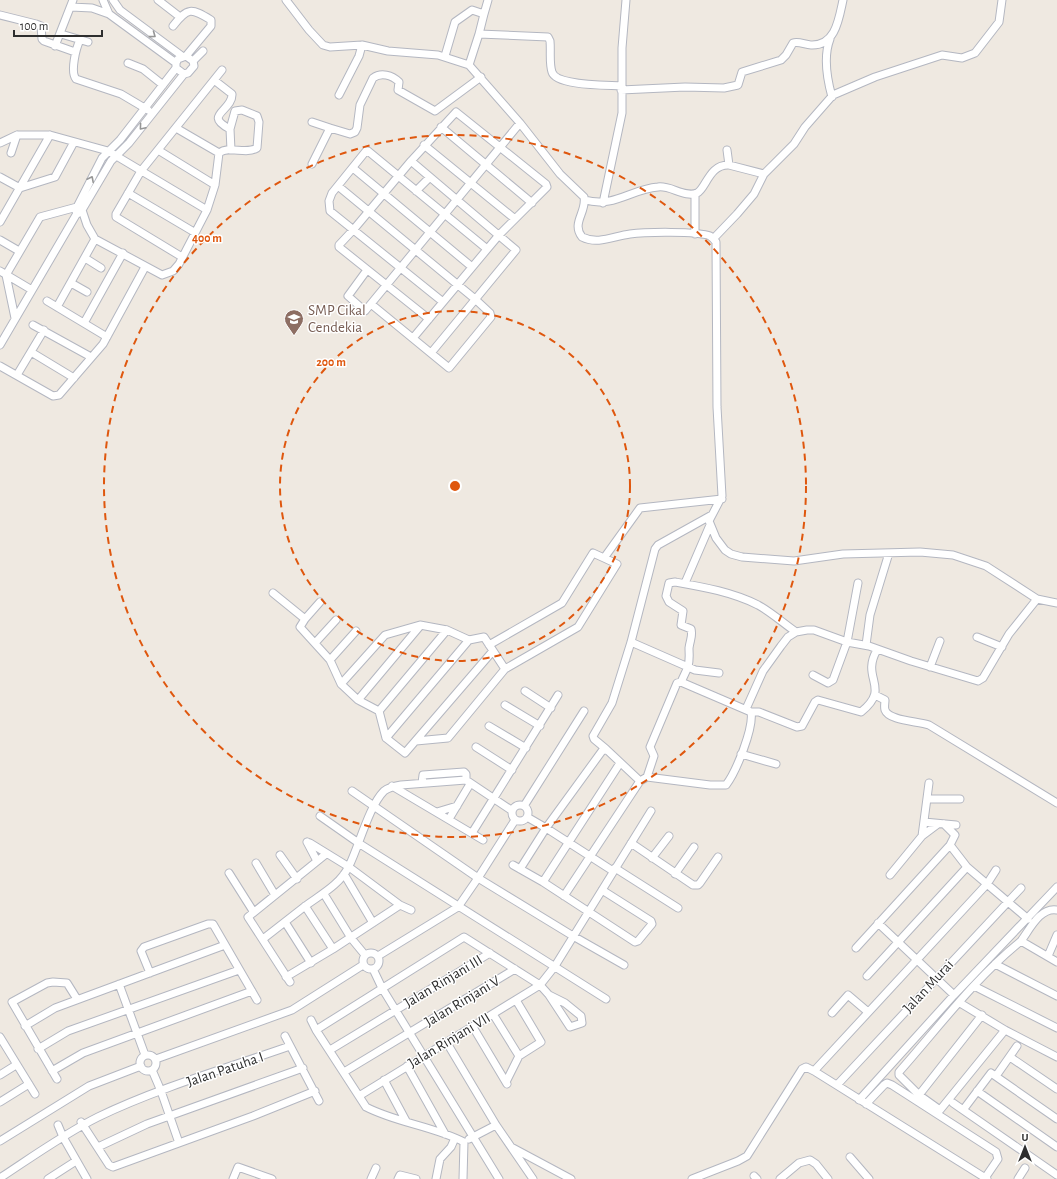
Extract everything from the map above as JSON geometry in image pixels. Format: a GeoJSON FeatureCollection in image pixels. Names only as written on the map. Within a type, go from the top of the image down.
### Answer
{"type":"FeatureCollection","features":[{"type":"Feature","properties":{"kind":"street"},"geometry":{"type":"LineString","coordinates":[[103,0],[109,14]]}},
{"type":"Feature","properties":{"kind":"street"},"geometry":{"type":"LineString","coordinates":[[114,0],[120,10],[193,61]]}},
{"type":"Feature","properties":{"kind":"street"},"geometry":{"type":"LineString","coordinates":[[158,0],[180,16]]}},
{"type":"Feature","properties":{"kind":"street"},"geometry":{"type":"LineString","coordinates":[[286,0],[319,43],[330,47],[362,45],[388,51],[415,52],[445,56],[469,65],[481,76],[560,174],[581,193],[585,200],[577,224],[579,233],[585,239],[600,240],[643,232],[707,235],[714,238],[716,242],[716,408],[722,469],[722,499],[710,516],[655,549],[631,642],[612,703],[593,736],[594,739],[620,762],[644,779],[710,785],[726,784],[741,754],[749,732],[752,718],[748,711]]}},
{"type":"Feature","properties":{"kind":"street"},"geometry":{"type":"LineString","coordinates":[[469,65],[488,0]]}},
{"type":"Feature","properties":{"kind":"street"},"geometry":{"type":"LineString","coordinates":[[603,203],[622,113],[621,88],[626,0]]}},
{"type":"Feature","properties":{"kind":"street"},"geometry":{"type":"LineString","coordinates":[[832,97],[827,78],[827,48],[830,39],[838,26],[843,0]]}},
{"type":"Feature","properties":{"kind":"street"},"geometry":{"type":"LineString","coordinates":[[714,238],[745,205],[764,174],[794,144],[805,127],[832,97],[875,77],[938,56],[948,55],[962,58],[975,53],[999,22],[1002,0]]}},
{"type":"Feature","properties":{"kind":"street"},"geometry":{"type":"LineString","coordinates":[[55,46],[72,3],[109,14],[176,66],[184,74]]}},
{"type":"Feature","properties":{"kind":"street"},"geometry":{"type":"LineString","coordinates":[[445,56],[455,22],[472,10],[484,14]]}},
{"type":"Feature","properties":{"kind":"street"},"geometry":{"type":"LineString","coordinates":[[173,26],[180,16],[186,11],[195,11],[212,22],[184,56],[178,59],[176,66],[163,85],[120,140],[102,158],[80,208],[95,239],[123,253],[144,267],[162,275],[168,274],[179,264],[194,232],[207,210],[215,185],[219,153]]}},
{"type":"Feature","properties":{"kind":"street"},"geometry":{"type":"LineString","coordinates":[[0,15],[41,26],[42,39],[55,46],[75,52]]}},
{"type":"Feature","properties":{"kind":"street"},"geometry":{"type":"LineString","coordinates":[[127,28],[133,20]]}},
{"type":"Feature","properties":{"kind":"street"},"geometry":{"type":"LineString","coordinates":[[61,34],[88,42]]}},
{"type":"Feature","properties":{"kind":"street"},"geometry":{"type":"LineString","coordinates":[[479,34],[548,37],[550,41],[552,73],[556,77],[568,82],[621,88],[718,88],[736,86],[739,83],[742,72],[781,60],[786,55],[793,43],[796,42],[814,45],[830,39]]}},
{"type":"Feature","properties":{"kind":"street"},"geometry":{"type":"LineString","coordinates":[[80,40],[75,52],[76,60],[74,72],[76,79],[121,94],[145,108],[152,114]]}},
{"type":"Feature","properties":{"kind":"street"},"geometry":{"type":"LineString","coordinates":[[339,95],[360,56],[362,45]]}},
{"type":"Feature","properties":{"kind":"street"},"geometry":{"type":"LineString","coordinates":[[0,345],[80,208],[114,156],[129,143],[184,74],[192,70],[193,61],[203,52]]}},
{"type":"Feature","properties":{"kind":"street"},"geometry":{"type":"LineString","coordinates":[[128,63],[143,69],[163,85]]}},
{"type":"Feature","properties":{"kind":"street"},"geometry":{"type":"LineString","coordinates":[[182,256],[116,217],[116,214],[141,171],[222,70]]}},
{"type":"Feature","properties":{"kind":"street"},"geometry":{"type":"LineString","coordinates":[[312,122],[350,134],[355,132],[357,128],[360,105],[373,78],[380,74],[395,78],[399,82],[398,90],[435,111],[481,76]]}},
{"type":"Feature","properties":{"kind":"street"},"geometry":{"type":"LineString","coordinates":[[214,80],[232,94],[231,100],[219,116],[218,121],[220,124],[230,129]]}},
{"type":"Feature","properties":{"kind":"street"},"geometry":{"type":"LineString","coordinates":[[219,153],[222,151],[253,150],[257,148],[259,118],[242,110],[235,111],[230,129],[231,150]]}},
{"type":"Feature","properties":{"kind":"street"},"geometry":{"type":"LineString","coordinates":[[413,338],[458,285],[499,235],[532,203],[547,185],[458,112],[454,113],[424,145],[369,212],[339,245],[339,247],[429,319]]}},
{"type":"Feature","properties":{"kind":"street"},"geometry":{"type":"LineString","coordinates":[[367,270],[348,297],[363,310],[367,310],[520,123]]}},
{"type":"Feature","properties":{"kind":"street"},"geometry":{"type":"LineString","coordinates":[[176,128],[219,153]]}},
{"type":"Feature","properties":{"kind":"street"},"geometry":{"type":"LineString","coordinates":[[312,164],[330,128]]}},
{"type":"Feature","properties":{"kind":"street"},"geometry":{"type":"LineString","coordinates":[[441,128],[532,203]]}},
{"type":"Feature","properties":{"kind":"street"},"geometry":{"type":"LineString","coordinates":[[11,153],[17,135]]}},
{"type":"Feature","properties":{"kind":"street"},"geometry":{"type":"LineString","coordinates":[[0,143],[17,135],[50,135],[108,151],[114,156],[207,210]]}},
{"type":"Feature","properties":{"kind":"street"},"geometry":{"type":"LineString","coordinates":[[0,222],[3,210],[20,188],[50,135]]}},
{"type":"Feature","properties":{"kind":"street"},"geometry":{"type":"LineString","coordinates":[[0,177],[20,188],[52,179],[55,177],[74,142]]}},
{"type":"Feature","properties":{"kind":"street"},"geometry":{"type":"LineString","coordinates":[[424,145],[515,219]]}},
{"type":"Feature","properties":{"kind":"street"},"geometry":{"type":"LineString","coordinates":[[158,150],[215,185]]}},
{"type":"Feature","properties":{"kind":"street"},"geometry":{"type":"LineString","coordinates":[[726,150],[729,165]]}},
{"type":"Feature","properties":{"kind":"street"},"geometry":{"type":"LineString","coordinates":[[443,302],[330,211],[330,196],[367,151],[487,249]]}},
{"type":"Feature","properties":{"kind":"street"},"geometry":{"type":"LineString","coordinates":[[411,161],[516,250],[431,353]]}},
{"type":"Feature","properties":{"kind":"street"},"geometry":{"type":"LineString","coordinates":[[585,200],[603,203],[656,187],[665,186],[686,194],[695,194],[701,190],[710,175],[720,167],[729,165],[764,174]]}},
{"type":"Feature","properties":{"kind":"street"},"geometry":{"type":"LineString","coordinates":[[353,168],[472,267]]}},
{"type":"Feature","properties":{"kind":"street"},"geometry":{"type":"LineString","coordinates":[[416,191],[430,177]]}},
{"type":"Feature","properties":{"kind":"street"},"geometry":{"type":"LineString","coordinates":[[338,186],[475,299],[490,313],[491,317],[450,367],[447,367],[371,304]]}},
{"type":"Feature","properties":{"kind":"street"},"geometry":{"type":"LineString","coordinates":[[128,193],[194,232]]}},
{"type":"Feature","properties":{"kind":"street"},"geometry":{"type":"LineString","coordinates":[[694,234],[695,194]]}},
{"type":"Feature","properties":{"kind":"street"},"geometry":{"type":"LineString","coordinates":[[15,318],[3,273],[40,217],[80,208]]}},
{"type":"Feature","properties":{"kind":"street"},"geometry":{"type":"LineString","coordinates":[[57,307],[95,239]]}},
{"type":"Feature","properties":{"kind":"street"},"geometry":{"type":"LineString","coordinates":[[0,240],[19,250]]}},
{"type":"Feature","properties":{"kind":"street"},"geometry":{"type":"LineString","coordinates":[[84,323],[123,253]]}},
{"type":"Feature","properties":{"kind":"street"},"geometry":{"type":"LineString","coordinates":[[85,258],[101,268]]}},
{"type":"Feature","properties":{"kind":"street"},"geometry":{"type":"LineString","coordinates":[[0,366],[56,397],[103,344],[144,267]]}},
{"type":"Feature","properties":{"kind":"street"},"geometry":{"type":"LineString","coordinates":[[3,273],[32,290]]}},
{"type":"Feature","properties":{"kind":"street"},"geometry":{"type":"LineString","coordinates":[[71,284],[88,292]]}},
{"type":"Feature","properties":{"kind":"street"},"geometry":{"type":"LineString","coordinates":[[47,301],[107,337]]}},
{"type":"Feature","properties":{"kind":"street"},"geometry":{"type":"LineString","coordinates":[[33,325],[91,357]]}},
{"type":"Feature","properties":{"kind":"street"},"geometry":{"type":"LineString","coordinates":[[17,375],[44,330]]}},
{"type":"Feature","properties":{"kind":"street"},"geometry":{"type":"LineString","coordinates":[[31,352],[74,378]]}},
{"type":"Feature","properties":{"kind":"street"},"geometry":{"type":"LineString","coordinates":[[604,558],[640,508],[722,499]]}},
{"type":"Feature","properties":{"kind":"street"},"geometry":{"type":"LineString","coordinates":[[684,584],[710,525],[710,516]]}},
{"type":"Feature","properties":{"kind":"street"},"geometry":{"type":"LineString","coordinates":[[710,525],[725,550],[731,554],[742,557],[794,561],[838,555],[889,553],[938,553],[961,556],[986,566],[1037,599],[1057,603]]}},
{"type":"Feature","properties":{"kind":"street"},"geometry":{"type":"LineString","coordinates":[[380,711],[386,738],[405,753],[490,648],[562,603],[593,553],[617,564],[578,627],[504,669],[448,738],[416,741]]}},
{"type":"Feature","properties":{"kind":"street"},"geometry":{"type":"LineString","coordinates":[[866,645],[870,615],[889,553]]}},
{"type":"Feature","properties":{"kind":"street"},"geometry":{"type":"LineString","coordinates":[[564,896],[644,779],[654,756],[650,746],[674,687],[681,682],[688,667],[691,655],[689,648],[693,636],[691,629],[681,625],[683,611],[670,602],[666,596],[669,583],[675,582],[714,589],[747,600],[759,606],[796,632]]}},
{"type":"Feature","properties":{"kind":"street"},"geometry":{"type":"LineString","coordinates":[[813,675],[828,683],[831,683],[846,642],[858,583]]}},
{"type":"Feature","properties":{"kind":"street"},"geometry":{"type":"LineString","coordinates":[[273,593],[305,619]]}},
{"type":"Feature","properties":{"kind":"street"},"geometry":{"type":"LineString","coordinates":[[748,711],[763,671],[788,637],[796,632],[814,630],[846,642],[866,645],[930,667],[978,680],[983,678],[1018,623],[1037,599]]}},
{"type":"Feature","properties":{"kind":"street"},"geometry":{"type":"LineString","coordinates":[[320,602],[300,626],[330,660],[341,684],[358,700],[380,711]]}},
{"type":"Feature","properties":{"kind":"street"},"geometry":{"type":"LineString","coordinates":[[315,643],[336,620]]}},
{"type":"Feature","properties":{"kind":"street"},"geometry":{"type":"LineString","coordinates":[[341,684],[385,635],[420,626],[447,630],[469,640],[484,637],[504,669]]}},
{"type":"Feature","properties":{"kind":"street"},"geometry":{"type":"LineString","coordinates":[[358,700],[420,626]]}},
{"type":"Feature","properties":{"kind":"street"},"geometry":{"type":"LineString","coordinates":[[380,711],[447,630]]}},
{"type":"Feature","properties":{"kind":"street"},"geometry":{"type":"LineString","coordinates":[[330,660],[356,631]]}},
{"type":"Feature","properties":{"kind":"street"},"geometry":{"type":"LineString","coordinates":[[977,637],[1002,647]]}},
{"type":"Feature","properties":{"kind":"street"},"geometry":{"type":"LineString","coordinates":[[386,738],[469,640]]}},
{"type":"Feature","properties":{"kind":"street"},"geometry":{"type":"LineString","coordinates":[[631,642],[695,670],[719,673]]}},
{"type":"Feature","properties":{"kind":"street"},"geometry":{"type":"LineString","coordinates":[[930,667],[940,642]]}},
{"type":"Feature","properties":{"kind":"street"},"geometry":{"type":"LineString","coordinates":[[681,682],[748,711],[759,712],[800,727],[818,700],[861,712],[875,695],[875,686],[870,665],[877,650]]}},
{"type":"Feature","properties":{"kind":"street"},"geometry":{"type":"LineString","coordinates":[[530,692],[551,708]]}},
{"type":"Feature","properties":{"kind":"street"},"geometry":{"type":"LineString","coordinates":[[875,695],[885,700],[885,710],[890,716],[900,720],[917,721],[929,725],[1057,803]]}},
{"type":"Feature","properties":{"kind":"street"},"geometry":{"type":"LineString","coordinates":[[472,833],[493,797],[512,770],[558,696]]}},
{"type":"Feature","properties":{"kind":"street"},"geometry":{"type":"LineString","coordinates":[[505,705],[540,726]]}},
{"type":"Feature","properties":{"kind":"street"},"geometry":{"type":"LineString","coordinates":[[524,806],[584,711]]}},
{"type":"Feature","properties":{"kind":"street"},"geometry":{"type":"LineString","coordinates":[[489,726],[526,748]]}},
{"type":"Feature","properties":{"kind":"street"},"geometry":{"type":"LineString","coordinates":[[476,747],[512,770]]}},
{"type":"Feature","properties":{"kind":"street"},"geometry":{"type":"LineString","coordinates":[[520,869],[546,828],[598,754],[606,749]]}},
{"type":"Feature","properties":{"kind":"street"},"geometry":{"type":"LineString","coordinates":[[741,754],[776,764]]}},
{"type":"Feature","properties":{"kind":"street"},"geometry":{"type":"LineString","coordinates":[[543,882],[620,762]]}},
{"type":"Feature","properties":{"kind":"street"},"geometry":{"type":"LineString","coordinates":[[449,819],[468,782]]}},
{"type":"Feature","properties":{"kind":"street"},"geometry":{"type":"LineString","coordinates":[[262,939],[305,906],[324,894],[344,874],[360,844],[374,805],[385,790],[392,786],[422,783],[468,782],[511,810],[512,816],[515,820]]}},
{"type":"Feature","properties":{"kind":"street"},"geometry":{"type":"LineString","coordinates":[[922,836],[929,782]]}},
{"type":"Feature","properties":{"kind":"street"},"geometry":{"type":"LineString","coordinates":[[392,786],[483,840]]}},
{"type":"Feature","properties":{"kind":"street"},"geometry":{"type":"LineString","coordinates":[[352,791],[478,878],[624,965]]}},
{"type":"Feature","properties":{"kind":"street"},"geometry":{"type":"LineString","coordinates":[[927,798],[960,799]]}},
{"type":"Feature","properties":{"kind":"street"},"geometry":{"type":"LineString","coordinates":[[511,810],[516,805],[524,806]]}},
{"type":"Feature","properties":{"kind":"street"},"geometry":{"type":"LineString","coordinates":[[437,812],[457,806]]}},
{"type":"Feature","properties":{"kind":"street"},"geometry":{"type":"LineString","coordinates":[[524,806],[527,809],[527,817]]}},
{"type":"Feature","properties":{"kind":"street","name":"Jalan Rinjani VII"},"geometry":{"type":"LineString","coordinates":[[359,1096],[540,985],[555,966],[587,911],[602,890],[651,811]]}},
{"type":"Feature","properties":{"kind":"street"},"geometry":{"type":"LineString","coordinates":[[320,816],[360,844],[458,907],[606,999]]}},
{"type":"Feature","properties":{"kind":"street"},"geometry":{"type":"LineString","coordinates":[[527,817],[569,842],[590,857],[678,908]]}},
{"type":"Feature","properties":{"kind":"street"},"geometry":{"type":"LineString","coordinates":[[515,820],[519,821],[527,817]]}},
{"type":"Feature","properties":{"kind":"street"},"geometry":{"type":"LineString","coordinates":[[378,956],[458,907],[515,820]]}},
{"type":"Feature","properties":{"kind":"street"},"geometry":{"type":"LineString","coordinates":[[924,822],[956,825]]}},
{"type":"Feature","properties":{"kind":"street"},"geometry":{"type":"LineString","coordinates":[[890,875],[922,836],[941,824]]}},
{"type":"Feature","properties":{"kind":"street"},"geometry":{"type":"LineString","coordinates":[[856,948],[950,845],[955,835],[941,824]]}},
{"type":"Feature","properties":{"kind":"street"},"geometry":{"type":"LineString","coordinates":[[652,858],[669,836]]}},
{"type":"Feature","properties":{"kind":"street"},"geometry":{"type":"LineString","coordinates":[[317,861],[307,842],[310,842],[326,854],[349,867],[400,905],[411,910]]}},
{"type":"Feature","properties":{"kind":"street"},"geometry":{"type":"LineString","coordinates":[[631,843],[675,874],[693,885],[698,886],[718,857]]}},
{"type":"Feature","properties":{"kind":"street"},"geometry":{"type":"LineString","coordinates":[[950,845],[967,867],[1028,918]]}},
{"type":"Feature","properties":{"kind":"street"},"geometry":{"type":"LineString","coordinates":[[675,874],[694,847]]}},
{"type":"Feature","properties":{"kind":"street"},"geometry":{"type":"LineString","coordinates":[[280,854],[297,879]]}},
{"type":"Feature","properties":{"kind":"street"},"geometry":{"type":"LineString","coordinates":[[250,914],[297,879],[326,854]]}},
{"type":"Feature","properties":{"kind":"street"},"geometry":{"type":"LineString","coordinates":[[256,863],[275,895]]}},
{"type":"Feature","properties":{"kind":"street"},"geometry":{"type":"LineString","coordinates":[[513,865],[543,882],[635,942],[638,942],[652,924],[651,921],[602,890]]}},
{"type":"Feature","properties":{"kind":"street"},"geometry":{"type":"LineString","coordinates":[[867,976],[967,867]]}},
{"type":"Feature","properties":{"kind":"street"},"geometry":{"type":"LineString","coordinates":[[814,1071],[987,884],[996,870]]}},
{"type":"Feature","properties":{"kind":"street"},"geometry":{"type":"LineString","coordinates":[[229,873],[262,939],[288,980],[311,963],[400,905]]}},
{"type":"Feature","properties":{"kind":"street"},"geometry":{"type":"LineString","coordinates":[[344,874],[373,923]]}},
{"type":"Feature","properties":{"kind":"street","name":"Jalan Murai"},"geometry":{"type":"LineString","coordinates":[[837,1085],[936,977],[1021,888]]}},
{"type":"Feature","properties":{"kind":"street"},"geometry":{"type":"LineString","coordinates":[[859,1100],[954,995],[1057,888]]}},
{"type":"Feature","properties":{"kind":"street"},"geometry":{"type":"LineString","coordinates":[[324,894],[351,938],[364,955]]}},
{"type":"Feature","properties":{"kind":"street"},"geometry":{"type":"LineString","coordinates":[[305,906],[333,949]]}},
{"type":"Feature","properties":{"kind":"street"},"geometry":{"type":"LineString","coordinates":[[1005,1030],[940,1110],[919,1095],[899,1075],[899,1072],[974,986],[995,964],[1021,941],[1042,913],[1048,910],[1057,910]]}},
{"type":"Feature","properties":{"kind":"street"},"geometry":{"type":"LineString","coordinates":[[285,922],[311,963]]}},
{"type":"Feature","properties":{"kind":"street"},"geometry":{"type":"LineString","coordinates":[[150,973],[141,951],[144,947],[211,923],[215,926],[257,1000]]}},
{"type":"Feature","properties":{"kind":"street"},"geometry":{"type":"LineString","coordinates":[[878,923],[917,958],[954,995]]}},
{"type":"Feature","properties":{"kind":"street"},"geometry":{"type":"LineString","coordinates":[[1048,956],[1057,935]]}},
{"type":"Feature","properties":{"kind":"street"},"geometry":{"type":"LineString","coordinates":[[316,1030],[464,937],[490,952],[540,985],[549,995],[568,1026],[573,1028],[582,1023],[581,1016],[565,1003],[549,995]]}},
{"type":"Feature","properties":{"kind":"street"},"geometry":{"type":"LineString","coordinates":[[1021,941],[1057,962]]}},
{"type":"Feature","properties":{"kind":"street"},"geometry":{"type":"LineString","coordinates":[[25,1026],[43,1014],[77,999],[225,945]]}},
{"type":"Feature","properties":{"kind":"street"},"geometry":{"type":"LineString","coordinates":[[370,952],[378,956],[378,965],[373,968],[367,968],[362,961],[364,955],[370,952]]}},
{"type":"Feature","properties":{"kind":"street","name":"Jalan Rinjani III"},"geometry":{"type":"LineString","coordinates":[[330,1050],[490,952]]}},
{"type":"Feature","properties":{"kind":"street"},"geometry":{"type":"LineString","coordinates":[[995,964],[1057,996]]}},
{"type":"Feature","properties":{"kind":"street"},"geometry":{"type":"LineString","coordinates":[[156,1060],[292,1010],[364,965]]}},
{"type":"Feature","properties":{"kind":"street"},"geometry":{"type":"LineString","coordinates":[[373,968],[382,988],[499,1179]]}},
{"type":"Feature","properties":{"kind":"street","name":"Jalan Rinjani V"},"geometry":{"type":"LineString","coordinates":[[344,1072],[515,969]]}},
{"type":"Feature","properties":{"kind":"street"},"geometry":{"type":"LineString","coordinates":[[38,1049],[68,1031],[239,970]]}},
{"type":"Feature","properties":{"kind":"street"},"geometry":{"type":"LineString","coordinates":[[57,1079],[38,1049],[12,1002],[47,983],[54,982],[67,983],[77,999]]}},
{"type":"Feature","properties":{"kind":"street"},"geometry":{"type":"LineString","coordinates":[[119,984],[136,1034],[145,1055]]}},
{"type":"Feature","properties":{"kind":"street"},"geometry":{"type":"LineString","coordinates":[[974,986],[1057,1028]]}},
{"type":"Feature","properties":{"kind":"street"},"geometry":{"type":"LineString","coordinates":[[52,1071],[83,1053],[252,991]]}},
{"type":"Feature","properties":{"kind":"street"},"geometry":{"type":"LineString","coordinates":[[832,1013],[848,995],[868,1012]]}},
{"type":"Feature","properties":{"kind":"street"},"geometry":{"type":"LineString","coordinates":[[473,1027],[507,1083],[519,1056],[541,1042],[516,1000]]}},
{"type":"Feature","properties":{"kind":"street"},"geometry":{"type":"LineString","coordinates":[[960,1003],[1005,1030],[1056,1054]]}},
{"type":"Feature","properties":{"kind":"street"},"geometry":{"type":"LineString","coordinates":[[493,1014],[519,1056]]}},
{"type":"Feature","properties":{"kind":"street"},"geometry":{"type":"LineString","coordinates":[[919,1095],[982,1015]]}},
{"type":"Feature","properties":{"kind":"street"},"geometry":{"type":"LineString","coordinates":[[311,1020],[366,1107],[379,1114],[406,1121],[464,1142]]}},
{"type":"Feature","properties":{"kind":"street"},"geometry":{"type":"LineString","coordinates":[[285,1036],[319,1101]]}},
{"type":"Feature","properties":{"kind":"street"},"geometry":{"type":"LineString","coordinates":[[1,1040],[35,1094]]}},
{"type":"Feature","properties":{"kind":"street"},"geometry":{"type":"LineString","coordinates":[[447,1043],[496,1125],[513,1148],[532,1179]]}},
{"type":"Feature","properties":{"kind":"street","name":"Jalan Patuha I"},"geometry":{"type":"LineString","coordinates":[[0,1178],[83,1123],[161,1091],[290,1046]]}},
{"type":"Feature","properties":{"kind":"street"},"geometry":{"type":"LineString","coordinates":[[996,1076],[1017,1046]]}},
{"type":"Feature","properties":{"kind":"street"},"geometry":{"type":"LineString","coordinates":[[141,1066],[147,1071],[155,1068],[156,1060],[154,1056],[145,1055]]}},
{"type":"Feature","properties":{"kind":"street"},"geometry":{"type":"LineString","coordinates":[[141,1066],[140,1062],[145,1055]]}},
{"type":"Feature","properties":{"kind":"street"},"geometry":{"type":"LineString","coordinates":[[1010,1057],[1057,1089]]}},
{"type":"Feature","properties":{"kind":"street"},"geometry":{"type":"LineString","coordinates":[[0,1075],[16,1065]]}},
{"type":"Feature","properties":{"kind":"street"},"geometry":{"type":"LineString","coordinates":[[0,1141],[89,1086],[141,1066]]}},
{"type":"Feature","properties":{"kind":"street"},"geometry":{"type":"LineString","coordinates":[[407,1066],[445,1134]]}},
{"type":"Feature","properties":{"kind":"street"},"geometry":{"type":"LineString","coordinates":[[98,1147],[127,1133],[169,1116],[303,1068]]}},
{"type":"Feature","properties":{"kind":"street"},"geometry":{"type":"LineString","coordinates":[[692,1179],[747,1156],[802,1069],[809,1068],[859,1100],[986,1178],[998,1159],[996,1152],[892,1085],[887,1083],[884,1085],[866,1104]]}},
{"type":"Feature","properties":{"kind":"street"},"geometry":{"type":"LineString","coordinates":[[152,1070],[161,1091],[178,1143]]}},
{"type":"Feature","properties":{"kind":"street"},"geometry":{"type":"LineString","coordinates":[[963,1110],[991,1073],[1057,1119]]}},
{"type":"Feature","properties":{"kind":"street"},"geometry":{"type":"LineString","coordinates":[[384,1080],[406,1121]]}},
{"type":"Feature","properties":{"kind":"street"},"geometry":{"type":"LineString","coordinates":[[0,1102],[29,1084]]}},
{"type":"Feature","properties":{"kind":"street"},"geometry":{"type":"LineString","coordinates":[[83,1123],[109,1165],[113,1167],[315,1091]]}},
{"type":"Feature","properties":{"kind":"street"},"geometry":{"type":"LineString","coordinates":[[977,1091],[1057,1147]]}},
{"type":"Feature","properties":{"kind":"street"},"geometry":{"type":"LineString","coordinates":[[953,1103],[1057,1175]]}},
{"type":"Feature","properties":{"kind":"street"},"geometry":{"type":"LineString","coordinates":[[58,1125],[63,1137],[87,1179]]}},
{"type":"Feature","properties":{"kind":"street"},"geometry":{"type":"LineString","coordinates":[[464,1142],[496,1125]]}},
{"type":"Feature","properties":{"kind":"street"},"geometry":{"type":"LineString","coordinates":[[436,1179],[440,1158],[451,1147],[455,1138]]}},
{"type":"Feature","properties":{"kind":"street"},"geometry":{"type":"LineString","coordinates":[[464,1142],[464,1178]]}},
{"type":"Feature","properties":{"kind":"street"},"geometry":{"type":"LineString","coordinates":[[513,1148],[571,1179]]}},
{"type":"Feature","properties":{"kind":"street"},"geometry":{"type":"LineString","coordinates":[[850,1157],[869,1179]]}},
{"type":"Feature","properties":{"kind":"street"},"geometry":{"type":"LineString","coordinates":[[780,1179],[799,1163],[810,1160],[816,1164],[825,1178]]}},
{"type":"Feature","properties":{"kind":"street"},"geometry":{"type":"LineString","coordinates":[[48,1179],[76,1161]]}},
{"type":"Feature","properties":{"kind":"street"},"geometry":{"type":"LineString","coordinates":[[233,1179],[238,1167],[272,1179]]}},
{"type":"Feature","properties":{"kind":"street"},"geometry":{"type":"LineString","coordinates":[[371,1179],[376,1168]]}},
{"type":"Feature","properties":{"kind":"street"},"geometry":{"type":"LineString","coordinates":[[1018,1179],[1026,1168]]}},
{"type":"Feature","properties":{"kind":"street"},"geometry":{"type":"LineString","coordinates":[[398,1179],[400,1175],[416,1179]]}},
{"type":"Feature","properties":{"kind":"place","name":"SMP Cikal Cendekia"},"geometry":{"type":"Point","coordinates":[294,336]}}]}
